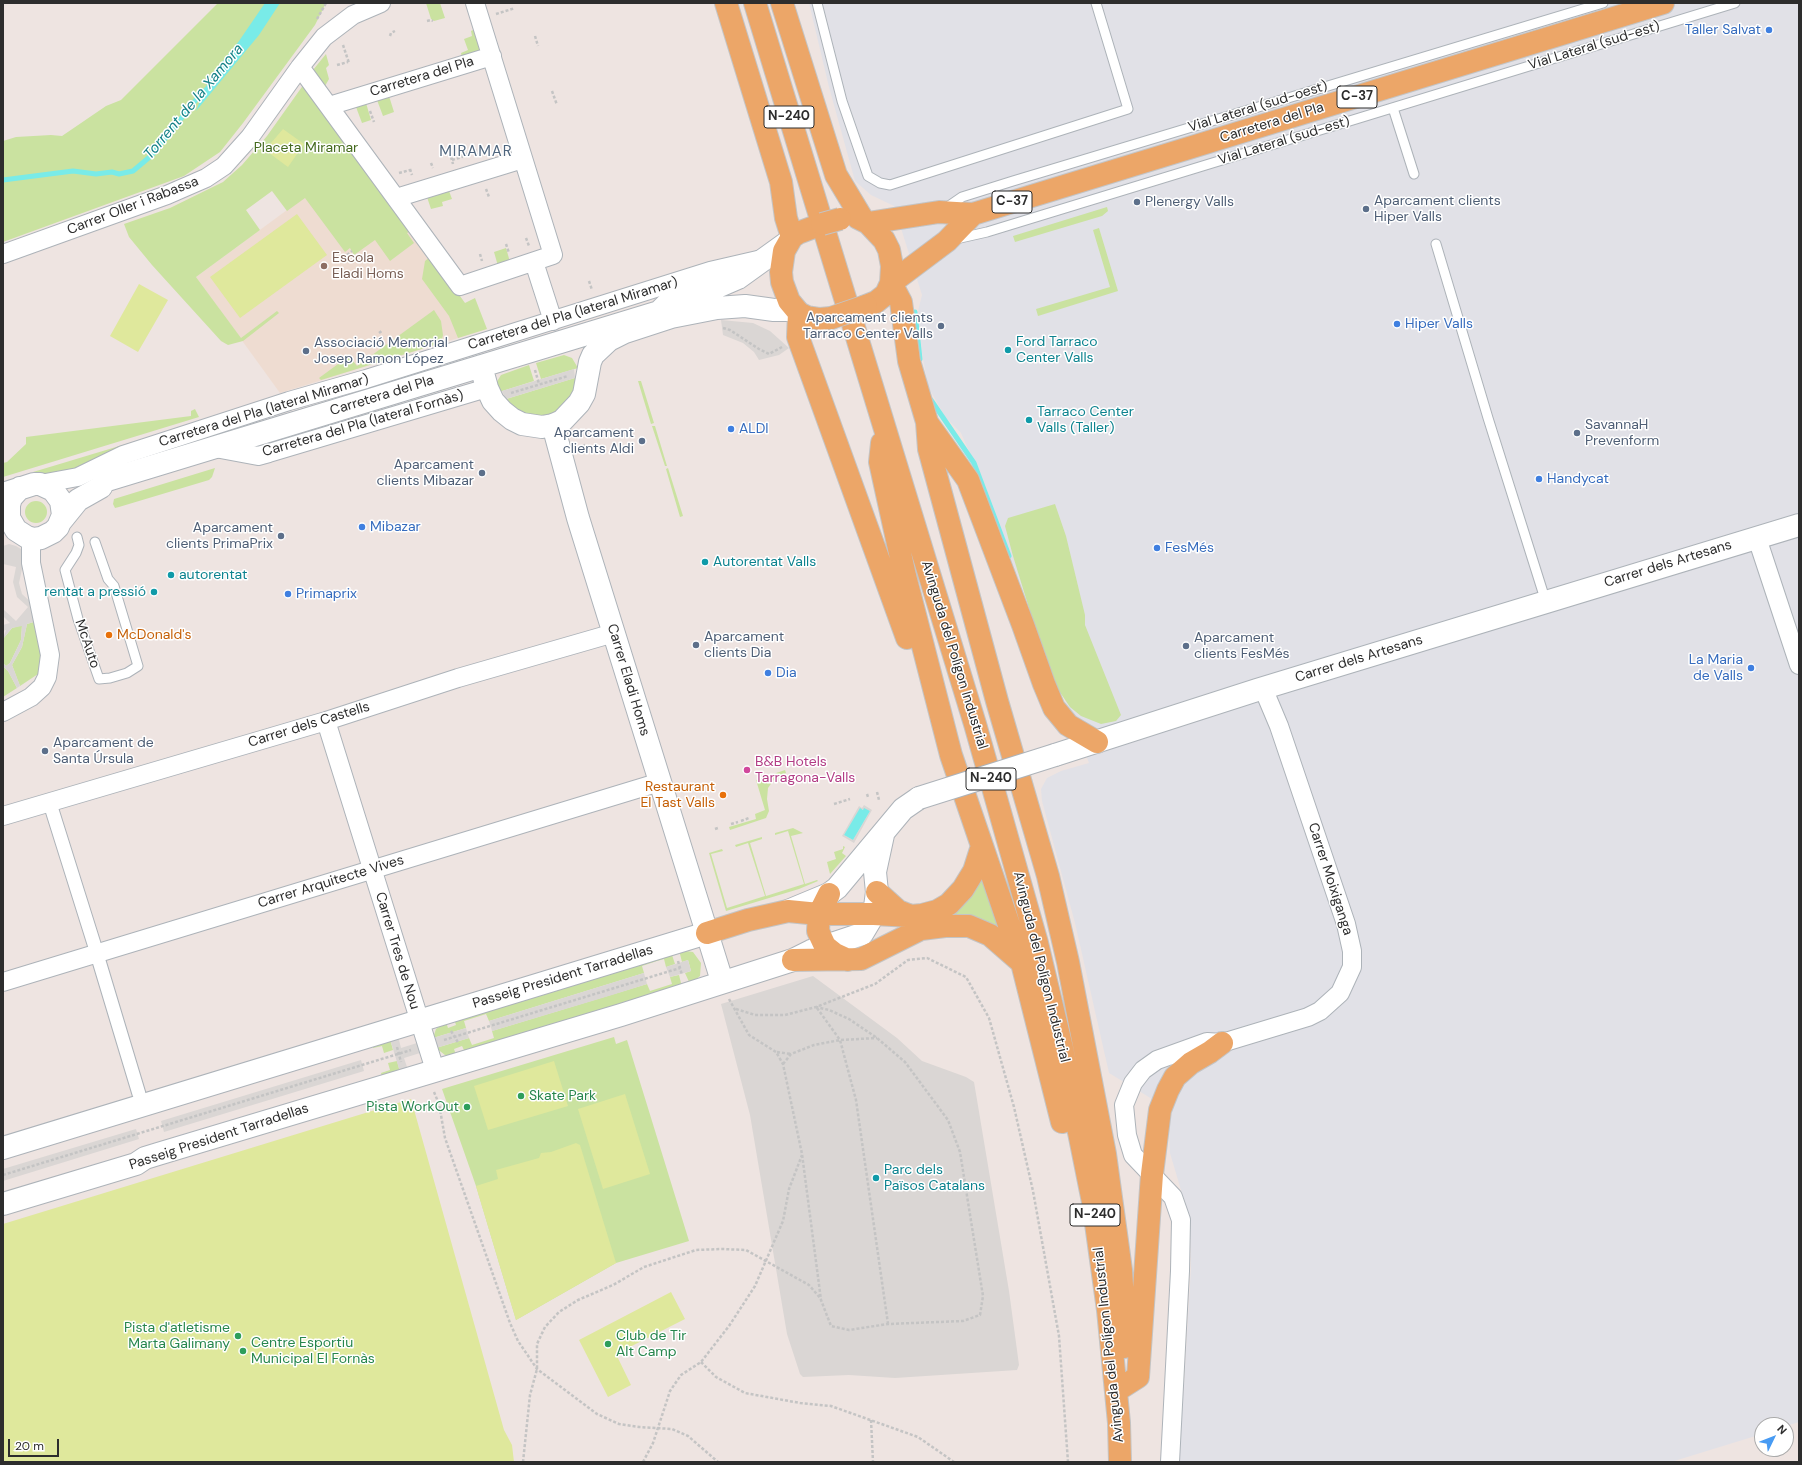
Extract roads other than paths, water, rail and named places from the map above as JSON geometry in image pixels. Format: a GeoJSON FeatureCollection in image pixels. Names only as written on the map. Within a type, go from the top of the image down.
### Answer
{"type":"FeatureCollection","features":[{"type":"Feature","properties":{"kind":"main road"},"geometry":{"type":"LineString","coordinates":[[726,3],[781,182],[786,218],[795,236],[784,251],[781,272],[782,282],[789,301],[798,312],[798,337],[918,668],[930,676]]}},
{"type":"Feature","properties":{"kind":"main road","name":"Avinguda del Polígon Industrial"},"geometry":{"type":"LineString","coordinates":[[755,3],[975,724],[1037,943],[1062,1048],[1093,1202],[1113,1358],[1120,1462]]}},
{"type":"Feature","properties":{"kind":"main road"},"geometry":{"type":"LineString","coordinates":[[782,3],[836,175],[866,221],[884,240],[889,250],[892,266],[891,283],[902,302],[909,361],[927,422],[929,449],[997,701],[1048,876],[1068,962],[1105,1154],[1121,1270],[1126,1345],[1113,1358]]}},
{"type":"Feature","properties":{"kind":"main road","name":"Carretera del Pla"},"geometry":{"type":"LineString","coordinates":[[973,214],[1663,3]]}},
{"type":"Feature","properties":{"kind":"main road","name":"C-37"},"geometry":{"type":"LineString","coordinates":[[795,236],[840,219],[855,217],[866,221],[939,212],[973,214]]}},
{"type":"Feature","properties":{"kind":"main road","name":"C-37"},"geometry":{"type":"LineString","coordinates":[[798,312],[807,317],[820,319],[831,318],[866,306],[882,297],[891,283],[947,241],[973,214]]}},
{"type":"Feature","properties":{"kind":"main road"},"geometry":{"type":"LineString","coordinates":[[883,420],[880,462],[905,576],[951,755],[1022,963],[1065,1134],[1081,1143]]}},
{"type":"Feature","properties":{"kind":"main road"},"geometry":{"type":"LineString","coordinates":[[927,422],[968,480],[1054,708],[1068,725],[1097,742]]}},
{"type":"Feature","properties":{"kind":"main road"},"geometry":{"type":"LineString","coordinates":[[707,933],[748,920],[788,911],[819,914],[876,903],[911,916],[937,911],[949,904],[963,889],[974,871],[982,846]]}},
{"type":"Feature","properties":{"kind":"main road"},"geometry":{"type":"LineString","coordinates":[[828,894],[819,914],[818,931],[825,946],[835,954],[848,960]]}},
{"type":"Feature","properties":{"kind":"main road"},"geometry":{"type":"LineString","coordinates":[[793,960],[861,959],[921,929],[945,926],[969,926],[990,935],[1022,963]]}},
{"type":"Feature","properties":{"kind":"main road"},"geometry":{"type":"LineString","coordinates":[[1116,1391],[1138,1377],[1152,1174],[1158,1123],[1168,1090],[1175,1077],[1191,1062],[1210,1052],[1222,1043]]}},
{"type":"Feature","properties":{"kind":"street","name":"Carrer Oller i Rabassa"},"geometry":{"type":"LineString","coordinates":[[3,254],[167,195],[206,178],[224,166],[250,138],[300,67],[324,37],[353,15],[381,3]]}},
{"type":"Feature","properties":{"kind":"street","name":"Carretera del Pla"},"geometry":{"type":"LineString","coordinates":[[300,67],[460,286],[534,262],[553,255],[526,182],[523,159],[475,3]]}},
{"type":"Feature","properties":{"kind":"street","name":"Carretera del Pla"},"geometry":{"type":"LineString","coordinates":[[329,106],[492,56]]}},
{"type":"Feature","properties":{"kind":"street"},"geometry":{"type":"LineString","coordinates":[[396,198],[523,159]]}},
{"type":"Feature","properties":{"kind":"street"},"geometry":{"type":"LineString","coordinates":[[665,314],[668,303],[708,291],[738,278],[751,270],[795,236]]}},
{"type":"Feature","properties":{"kind":"street","name":"Carretera del Pla (lateral Miramar)"},"geometry":{"type":"LineString","coordinates":[[28,488],[78,477],[134,451],[710,271],[765,258]]}},
{"type":"Feature","properties":{"kind":"street"},"geometry":{"type":"LineString","coordinates":[[534,262],[553,321]]}},
{"type":"Feature","properties":{"kind":"street"},"geometry":{"type":"LineString","coordinates":[[481,366],[495,392],[502,411],[512,419],[532,427],[542,427],[553,425],[566,418],[579,403],[588,383],[590,362],[600,347],[624,332],[665,314],[731,306],[798,312]]}},
{"type":"Feature","properties":{"kind":"street","name":"Carretera del Pla"},"geometry":{"type":"LineString","coordinates":[[104,481],[481,366],[665,314]]}},
{"type":"Feature","properties":{"kind":"street","name":"Carretera del Pla (lateral Fornàs)"},"geometry":{"type":"LineString","coordinates":[[215,448],[258,456],[495,392]]}},
{"type":"Feature","properties":{"kind":"street","name":"Carrer Eladi Homs"},"geometry":{"type":"LineString","coordinates":[[553,425],[578,518],[722,981]]}},
{"type":"Feature","properties":{"kind":"street"},"geometry":{"type":"LineString","coordinates":[[3,712],[24,701],[42,687],[47,678],[50,656],[31,563],[31,547],[19,536],[12,525],[8,512],[11,498],[28,488],[75,486],[97,480],[104,481],[101,487],[78,500],[53,532],[41,538],[19,536]]}},
{"type":"Feature","properties":{"kind":"street"},"geometry":{"type":"LineString","coordinates":[[28,488],[53,490],[61,501],[63,515],[61,521]]}},
{"type":"Feature","properties":{"kind":"street","name":"Carrer dels Artesans"},"geometry":{"type":"LineString","coordinates":[[883,835],[903,810],[920,798],[1263,688],[1799,525]]}},
{"type":"Feature","properties":{"kind":"street"},"geometry":{"type":"LineString","coordinates":[[1756,538],[1799,665]]}},
{"type":"Feature","properties":{"kind":"street","name":"Carrer dels Castells"},"geometry":{"type":"LineString","coordinates":[[3,816],[326,721],[458,678],[614,633]]}},
{"type":"Feature","properties":{"kind":"street","name":"Carrer Moixiganga"},"geometry":{"type":"LineString","coordinates":[[1170,1462],[1180,1271],[1181,1220],[1173,1197],[1133,1155],[1127,1135],[1124,1105],[1133,1082],[1144,1070],[1157,1060],[1207,1042],[1222,1043],[1308,1018],[1320,1011],[1340,993],[1352,967],[1352,951],[1346,924],[1278,726],[1263,688]]}},
{"type":"Feature","properties":{"kind":"street","name":"Carrer Tres de Nou"},"geometry":{"type":"LineString","coordinates":[[326,721],[371,869],[396,941],[419,1021]]}},
{"type":"Feature","properties":{"kind":"street","name":"Carrer Arquitecte Vives"},"geometry":{"type":"LineString","coordinates":[[3,982],[660,782]]}},
{"type":"Feature","properties":{"kind":"street"},"geometry":{"type":"LineString","coordinates":[[52,810],[94,947]]}},
{"type":"Feature","properties":{"kind":"street"},"geometry":{"type":"LineString","coordinates":[[788,911],[828,894],[845,878],[868,850],[883,835]]}},
{"type":"Feature","properties":{"kind":"street"},"geometry":{"type":"LineString","coordinates":[[876,903],[875,872],[883,835]]}},
{"type":"Feature","properties":{"kind":"street","name":"Passeig President Tarradellas"},"geometry":{"type":"LineString","coordinates":[[3,1204],[136,1164],[145,1158],[621,1015],[722,981],[793,960],[825,946],[862,934],[876,903]]}},
{"type":"Feature","properties":{"kind":"street","name":"Passeig President Tarradellas"},"geometry":{"type":"LineString","coordinates":[[3,1148],[707,933]]}},
{"type":"Feature","properties":{"kind":"street"},"geometry":{"type":"LineString","coordinates":[[99,961],[139,1094]]}},
{"type":"Feature","properties":{"kind":"street"},"geometry":{"type":"LineString","coordinates":[[419,1021],[435,1070]]}},
{"type":"Feature","properties":{"kind":"lane"},"geometry":{"type":"LineString","coordinates":[[817,3],[842,101],[868,176],[880,183],[890,186],[1128,109],[1096,3]]}},
{"type":"Feature","properties":{"kind":"lane","name":"Vial Lateral (sud-oest)"},"geometry":{"type":"LineString","coordinates":[[939,212],[962,197],[1603,3]]}},
{"type":"Feature","properties":{"kind":"lane","name":"Vial Lateral (sud-est)"},"geometry":{"type":"LineString","coordinates":[[947,241],[987,232],[1735,3]]}},
{"type":"Feature","properties":{"kind":"lane"},"geometry":{"type":"LineString","coordinates":[[1393,108],[1414,174]]}},
{"type":"Feature","properties":{"kind":"lane"},"geometry":{"type":"LineString","coordinates":[[1436,244],[1488,418],[1546,602]]}},
{"type":"Feature","properties":{"kind":"lane","name":"McAuto"},"geometry":{"type":"LineString","coordinates":[[77,537],[78,545],[76,553],[65,570],[78,619],[99,679],[110,678],[127,673],[138,666],[114,586],[108,579],[95,542]]}},
{"type":"Feature","properties":{"kind":"water"},"geometry":{"type":"Polygon","coordinates":[[[265,3],[280,3],[259,35],[196,111],[210,77],[239,41],[265,3]]]}},
{"type":"Feature","properties":{"kind":"water"},"geometry":{"type":"Polygon","coordinates":[[[860,808],[870,811],[853,840],[844,835],[860,808]]]}},
{"type":"Feature","properties":{"kind":"waterway","name":"Torrent de la Xamora"},"geometry":{"type":"LineString","coordinates":[[3,180],[73,171],[96,174],[112,172],[119,174],[133,171],[152,155],[199,96],[208,88]]}},
{"type":"Feature","properties":{"kind":"waterway"},"geometry":{"type":"LineString","coordinates":[[915,312],[920,359]]}},
{"type":"Feature","properties":{"kind":"waterway"},"geometry":{"type":"LineString","coordinates":[[931,400],[974,463],[1009,556]]}},
{"type":"Feature","properties":{"kind":"place","name":"Taller Salvat"},"geometry":{"type":"Point","coordinates":[1769,30]}},
{"type":"Feature","properties":{"kind":"place","name":"Plenergy Valls"},"geometry":{"type":"Point","coordinates":[1137,202]}},
{"type":"Feature","properties":{"kind":"place","name":"Aparcament clients Hiper Valls"},"geometry":{"type":"Point","coordinates":[1366,209]}},
{"type":"Feature","properties":{"kind":"place","name":"Escola Eladi Homs"},"geometry":{"type":"Point","coordinates":[324,266]}},
{"type":"Feature","properties":{"kind":"place","name":"Hiper Valls"},"geometry":{"type":"Point","coordinates":[1397,324]}},
{"type":"Feature","properties":{"kind":"place","name":"Aparcament clients Tarraco Center Valls"},"geometry":{"type":"Point","coordinates":[941,326]}},
{"type":"Feature","properties":{"kind":"place","name":"Ford Tarraco Center Valls"},"geometry":{"type":"Point","coordinates":[1008,350]}},
{"type":"Feature","properties":{"kind":"place","name":"Associació Memorial Josep Ramon López"},"geometry":{"type":"Point","coordinates":[306,351]}},
{"type":"Feature","properties":{"kind":"place","name":"Tarraco Center Valls (Taller)"},"geometry":{"type":"Point","coordinates":[1029,420]}},
{"type":"Feature","properties":{"kind":"place","name":"ALDI"},"geometry":{"type":"Point","coordinates":[731,429]}},
{"type":"Feature","properties":{"kind":"place","name":"SavannaH Prevenform"},"geometry":{"type":"Point","coordinates":[1577,433]}},
{"type":"Feature","properties":{"kind":"place","name":"Aparcament clients Aldi"},"geometry":{"type":"Point","coordinates":[642,441]}},
{"type":"Feature","properties":{"kind":"place","name":"Aparcament clients Mibazar"},"geometry":{"type":"Point","coordinates":[482,473]}},
{"type":"Feature","properties":{"kind":"place","name":"Handycat"},"geometry":{"type":"Point","coordinates":[1539,479]}},
{"type":"Feature","properties":{"kind":"place","name":"Mibazar"},"geometry":{"type":"Point","coordinates":[362,527]}},
{"type":"Feature","properties":{"kind":"place","name":"Aparcament clients PrimaPrix"},"geometry":{"type":"Point","coordinates":[281,536]}},
{"type":"Feature","properties":{"kind":"place","name":"FesMés"},"geometry":{"type":"Point","coordinates":[1157,548]}},
{"type":"Feature","properties":{"kind":"place","name":"Autorentat Valls"},"geometry":{"type":"Point","coordinates":[705,562]}},
{"type":"Feature","properties":{"kind":"place","name":"autorentat"},"geometry":{"type":"Point","coordinates":[171,575]}},
{"type":"Feature","properties":{"kind":"place","name":"rentat a pressió"},"geometry":{"type":"Point","coordinates":[154,592]}},
{"type":"Feature","properties":{"kind":"place","name":"Primaprix"},"geometry":{"type":"Point","coordinates":[288,594]}},
{"type":"Feature","properties":{"kind":"place","name":"McDonald's"},"geometry":{"type":"Point","coordinates":[109,635]}},
{"type":"Feature","properties":{"kind":"place","name":"Aparcament clients Dia"},"geometry":{"type":"Point","coordinates":[696,645]}},
{"type":"Feature","properties":{"kind":"place","name":"Aparcament clients FesMés"},"geometry":{"type":"Point","coordinates":[1186,646]}},
{"type":"Feature","properties":{"kind":"place","name":"La Maria de Valls"},"geometry":{"type":"Point","coordinates":[1751,668]}},
{"type":"Feature","properties":{"kind":"place","name":"Dia"},"geometry":{"type":"Point","coordinates":[768,673]}},
{"type":"Feature","properties":{"kind":"place","name":"Aparcament de Santa Úrsula"},"geometry":{"type":"Point","coordinates":[45,751]}},
{"type":"Feature","properties":{"kind":"place","name":"B&B Hotels Tarragona-Valls"},"geometry":{"type":"Point","coordinates":[747,770]}},
{"type":"Feature","properties":{"kind":"place","name":"Restaurant El Tast Valls"},"geometry":{"type":"Point","coordinates":[723,795]}},
{"type":"Feature","properties":{"kind":"place","name":"Skate Park"},"geometry":{"type":"Point","coordinates":[521,1096]}},
{"type":"Feature","properties":{"kind":"place","name":"Pista WorkOut"},"geometry":{"type":"Point","coordinates":[467,1107]}},
{"type":"Feature","properties":{"kind":"place","name":"Parc dels Països Catalans"},"geometry":{"type":"Point","coordinates":[876,1178]}},
{"type":"Feature","properties":{"kind":"place","name":"Pista d'atletisme Marta Galimany"},"geometry":{"type":"Point","coordinates":[238,1336]}},
{"type":"Feature","properties":{"kind":"place","name":"Club de Tir Alt Camp"},"geometry":{"type":"Point","coordinates":[608,1344]}},
{"type":"Feature","properties":{"kind":"place","name":"Centre Esportiu Municipal El Fornàs"},"geometry":{"type":"Point","coordinates":[243,1351]}},
{"type":"Feature","properties":{"kind":"district","name":"MIRAMAR"},"geometry":{"type":"Point","coordinates":[476,152]}},
{"type":"Feature","properties":{"kind":"park label","name":"Placeta Miramar"},"geometry":{"type":"Point","coordinates":[306,148]}}]}
